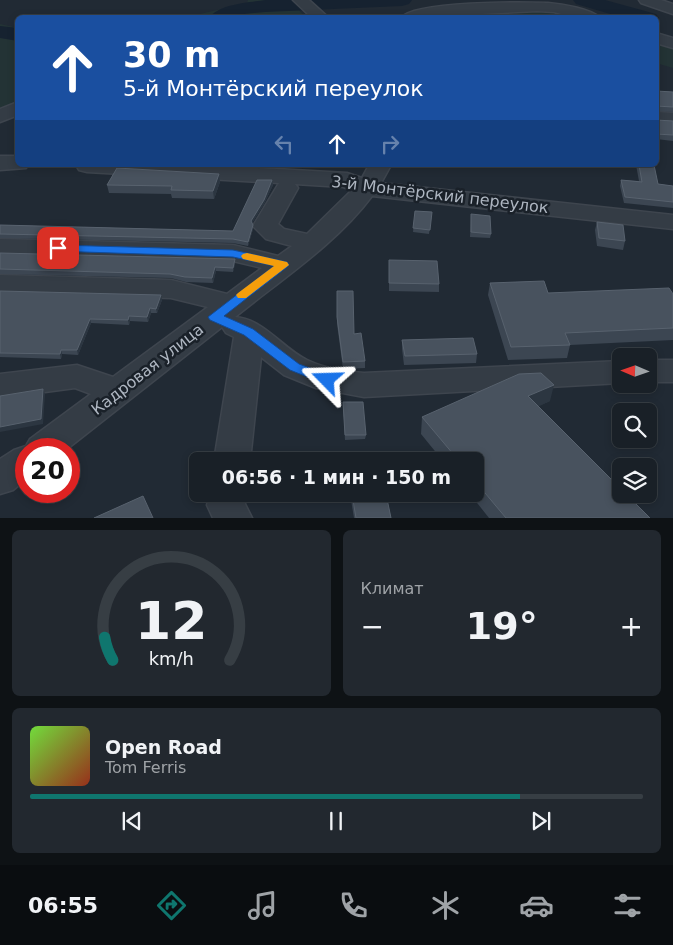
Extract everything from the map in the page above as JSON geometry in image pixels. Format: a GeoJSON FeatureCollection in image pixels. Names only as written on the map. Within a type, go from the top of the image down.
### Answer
{"type":"FeatureCollection","features":[{"type":"Feature","properties":{"kind":"street"},"geometry":{"type":"LineString","coordinates":[[300,0],[318,15]]}},
{"type":"Feature","properties":{"kind":"street"},"geometry":{"type":"LineString","coordinates":[[646,0],[673,9]]}},
{"type":"Feature","properties":{"kind":"street"},"geometry":{"type":"LineString","coordinates":[[421,15],[439,11],[547,7],[573,11],[584,15]]}},
{"type":"Feature","properties":{"kind":"street"},"geometry":{"type":"LineString","coordinates":[[659,39],[673,43]]}},
{"type":"Feature","properties":{"kind":"street"},"geometry":{"type":"LineString","coordinates":[[0,116],[15,109]]}},
{"type":"Feature","properties":{"kind":"street"},"geometry":{"type":"LineString","coordinates":[[659,118],[673,120]]}},
{"type":"Feature","properties":{"kind":"street"},"geometry":{"type":"LineString","coordinates":[[0,162],[15,163]]}},
{"type":"Feature","properties":{"kind":"street","name":"3-й Монтёрский переулок"},"geometry":{"type":"LineString","coordinates":[[122,167],[347,180],[373,177],[673,222]]}},
{"type":"Feature","properties":{"kind":"street","name":"Кадровая улица"},"geometry":{"type":"LineString","coordinates":[[57,438],[312,243],[343,215],[373,177]]}},
{"type":"Feature","properties":{"kind":"street"},"geometry":{"type":"LineString","coordinates":[[286,188],[264,226],[274,234],[312,243]]}},
{"type":"Feature","properties":{"kind":"street"},"geometry":{"type":"LineString","coordinates":[[0,247],[233,253],[283,265]]}},
{"type":"Feature","properties":{"kind":"street"},"geometry":{"type":"LineString","coordinates":[[0,284],[171,289],[222,311],[294,367],[327,380],[364,386],[553,374],[612,372]]}},
{"type":"Feature","properties":{"kind":"street"},"geometry":{"type":"LineString","coordinates":[[233,452],[249,332]]}},
{"type":"Feature","properties":{"kind":"street"},"geometry":{"type":"LineString","coordinates":[[658,371],[673,371]]}},
{"type":"Feature","properties":{"kind":"street"},"geometry":{"type":"LineString","coordinates":[[0,386],[76,376],[118,392]]}},
{"type":"Feature","properties":{"kind":"street"},"geometry":{"type":"LineString","coordinates":[[0,479],[15,468]]}},
{"type":"Feature","properties":{"kind":"street"},"geometry":{"type":"LineString","coordinates":[[227,502],[226,505],[233,518]]}},
{"type":"Feature","properties":{"kind":"shaded area"},"geometry":{"type":"Polygon","coordinates":[[[248,0],[288,0],[304,15],[196,15],[247,3],[248,0]]]}},
{"type":"Feature","properties":{"kind":"shaded area"},"geometry":{"type":"Polygon","coordinates":[[[547,7],[584,15],[446,15],[547,7]]]}},
{"type":"Feature","properties":{"kind":"shaded area"},"geometry":{"type":"Polygon","coordinates":[[[0,24],[15,27],[15,105],[0,111],[0,24]]]}},
{"type":"Feature","properties":{"kind":"shaded area"},"geometry":{"type":"Polygon","coordinates":[[[659,39],[673,43],[673,68],[659,64],[659,39]]]}},
{"type":"Feature","properties":{"kind":"building"},"geometry":{"type":"Polygon","coordinates":[[[659,91],[673,92],[673,107],[659,106],[659,91]]]}},
{"type":"Feature","properties":{"kind":"building"},"geometry":{"type":"Polygon","coordinates":[[[659,120],[673,121],[673,135],[659,134],[659,120]]]}},
{"type":"Feature","properties":{"kind":"building"},"geometry":{"type":"Polygon","coordinates":[[[639,167],[654,167],[658,184],[673,186],[673,202],[625,197],[621,180],[642,182],[639,167]]]}},
{"type":"Feature","properties":{"kind":"building"},"geometry":{"type":"Polygon","coordinates":[[[117,168],[219,174],[213,191],[171,190],[172,186],[107,185],[117,168]]]}},
{"type":"Feature","properties":{"kind":"building"},"geometry":{"type":"Polygon","coordinates":[[[257,180],[272,180],[264,200],[251,221],[253,225],[248,242],[233,239],[0,234],[0,225],[233,231],[257,180]]]}},
{"type":"Feature","properties":{"kind":"building"},"geometry":{"type":"Polygon","coordinates":[[[415,211],[432,212],[430,230],[413,228],[415,211]]]}},
{"type":"Feature","properties":{"kind":"building"},"geometry":{"type":"Polygon","coordinates":[[[471,214],[490,216],[491,234],[471,232],[471,214]]]}},
{"type":"Feature","properties":{"kind":"building"},"geometry":{"type":"Polygon","coordinates":[[[597,222],[623,225],[625,241],[599,238],[597,222]]]}},
{"type":"Feature","properties":{"kind":"building"},"geometry":{"type":"Polygon","coordinates":[[[0,253],[235,259],[233,268],[215,267],[212,278],[185,277],[170,274],[0,269],[0,253]]]}},
{"type":"Feature","properties":{"kind":"building"},"geometry":{"type":"Polygon","coordinates":[[[389,260],[437,261],[439,284],[389,283],[389,260]]]}},
{"type":"Feature","properties":{"kind":"building"},"geometry":{"type":"Polygon","coordinates":[[[544,281],[548,293],[669,288],[673,294],[673,328],[565,333],[570,345],[511,347],[490,283],[544,281]]]}},
{"type":"Feature","properties":{"kind":"building"},"geometry":{"type":"Polygon","coordinates":[[[0,291],[161,295],[156,309],[150,308],[147,317],[129,316],[128,320],[90,319],[77,350],[61,350],[60,354],[0,353],[0,291]]]}},
{"type":"Feature","properties":{"kind":"building"},"geometry":{"type":"Polygon","coordinates":[[[337,291],[353,291],[354,334],[361,333],[365,361],[343,362],[337,317],[337,291]]]}},
{"type":"Feature","properties":{"kind":"building"},"geometry":{"type":"Polygon","coordinates":[[[473,338],[477,354],[405,356],[402,340],[473,338]]]}},
{"type":"Feature","properties":{"kind":"building"},"geometry":{"type":"Polygon","coordinates":[[[541,373],[554,385],[528,396],[612,480],[612,503],[635,503],[650,518],[506,518],[484,492],[484,452],[451,452],[422,417],[519,374],[541,373]]]}},
{"type":"Feature","properties":{"kind":"building"},"geometry":{"type":"Polygon","coordinates":[[[43,389],[41,419],[0,427],[0,396],[43,389]]]}},
{"type":"Feature","properties":{"kind":"building"},"geometry":{"type":"Polygon","coordinates":[[[343,402],[363,402],[366,435],[345,435],[343,402]]]}},
{"type":"Feature","properties":{"kind":"building"},"geometry":{"type":"Polygon","coordinates":[[[143,496],[153,518],[94,518],[143,496]]]}},
{"type":"Feature","properties":{"kind":"building"},"geometry":{"type":"Polygon","coordinates":[[[353,502],[388,502],[391,518],[356,518],[353,502]]]}},
{"type":"Feature","properties":{"kind":"waterway"},"geometry":{"type":"LineString","coordinates":[[226,15],[240,9],[265,6],[402,0]]}},
{"type":"Feature","properties":{"kind":"waterway"},"geometry":{"type":"LineString","coordinates":[[583,0],[638,15]]}},
{"type":"Feature","properties":{"kind":"waterway"},"geometry":{"type":"LineString","coordinates":[[0,32],[15,34]]}},
{"type":"Feature","properties":{"kind":"slow traffic"},"geometry":{"type":"LineString","coordinates":[[242,295],[283,265],[247,256]]}},
{"type":"Feature","properties":{"kind":"route"},"geometry":{"type":"LineString","coordinates":[[58,248],[233,253],[283,265],[214,317],[249,332],[294,367],[327,380]]}}]}
